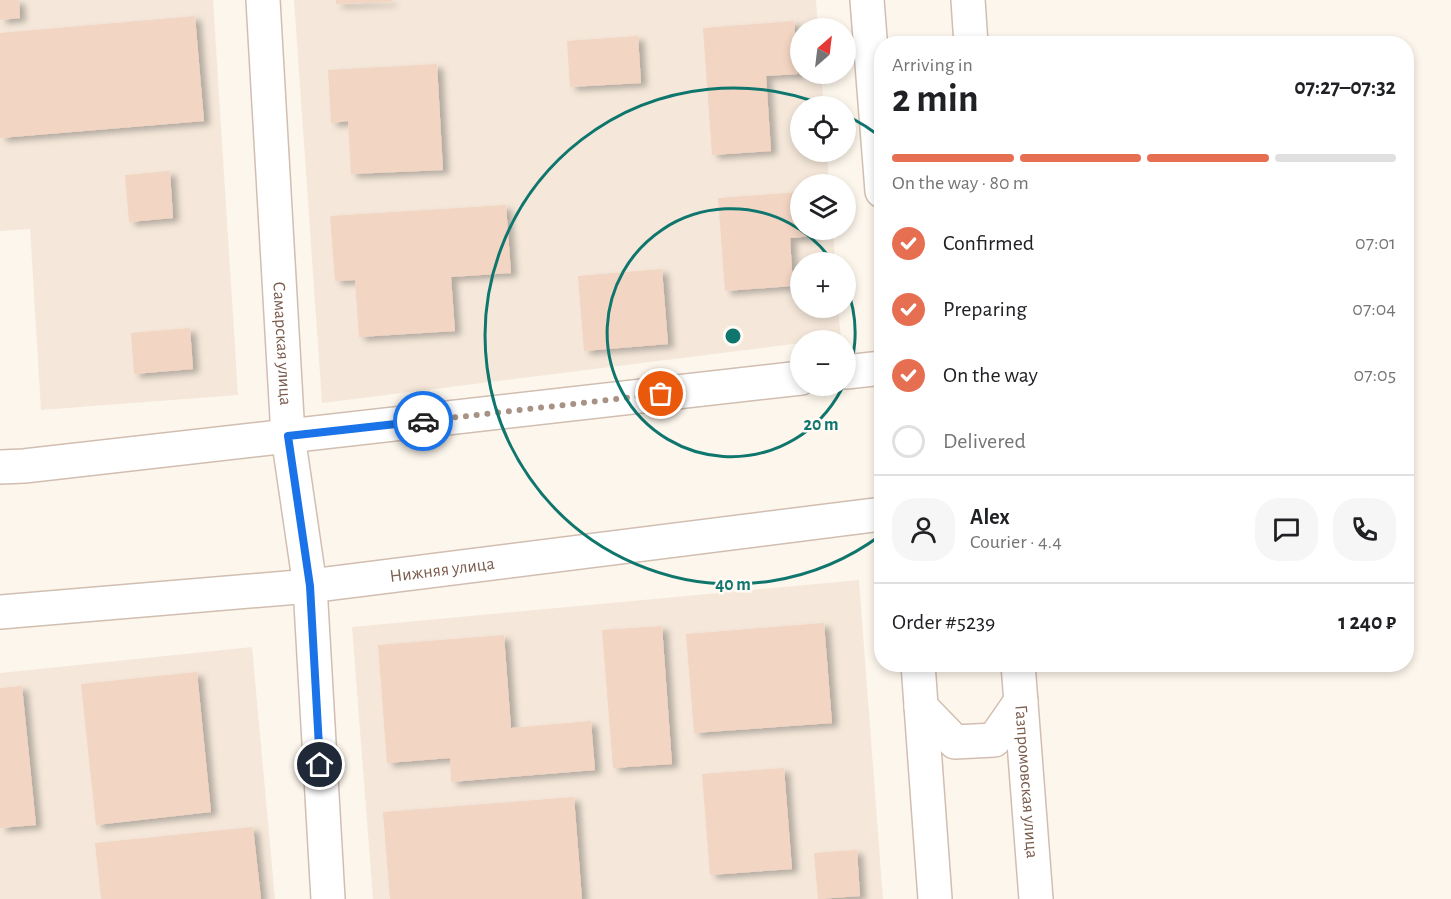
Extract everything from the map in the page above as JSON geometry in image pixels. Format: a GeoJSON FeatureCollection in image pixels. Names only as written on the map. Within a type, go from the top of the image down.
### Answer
{"type":"FeatureCollection","features":[{"type":"Feature","properties":{"kind":"street","name":"Самарская улица"},"geometry":{"type":"LineString","coordinates":[[262,0],[288,436],[310,586],[328,899]]}},
{"type":"Feature","properties":{"kind":"street"},"geometry":{"type":"LineString","coordinates":[[867,0],[874,78]]}},
{"type":"Feature","properties":{"kind":"street"},"geometry":{"type":"LineString","coordinates":[[968,0],[970,36]]}},
{"type":"Feature","properties":{"kind":"street"},"geometry":{"type":"LineString","coordinates":[[856,371],[874,369]]}},
{"type":"Feature","properties":{"kind":"street"},"geometry":{"type":"LineString","coordinates":[[0,467],[790,379]]}},
{"type":"Feature","properties":{"kind":"street","name":"Нижняя улица"},"geometry":{"type":"LineString","coordinates":[[0,612],[310,586],[874,515]]}},
{"type":"Feature","properties":{"kind":"street"},"geometry":{"type":"LineString","coordinates":[[919,672],[935,899]]}},
{"type":"Feature","properties":{"kind":"street","name":"Газпромовская улица"},"geometry":{"type":"LineString","coordinates":[[1019,672],[1036,899]]}},
{"type":"Feature","properties":{"kind":"street"},"geometry":{"type":"LineString","coordinates":[[921,707],[955,742],[994,740],[1021,701]]}},
{"type":"Feature","properties":{"kind":"shaded area"},"geometry":{"type":"Polygon","coordinates":[[[0,0],[213,0],[238,395],[41,410],[30,229],[0,231],[0,0]]]}},
{"type":"Feature","properties":{"kind":"shaded area"},"geometry":{"type":"Polygon","coordinates":[[[294,0],[816,0],[817,18],[790,18],[790,84],[822,84],[823,96],[790,96],[790,162],[828,162],[828,174],[790,174],[790,240],[834,240],[834,252],[790,252],[790,318],[839,318],[840,330],[790,330],[790,344],[322,403],[294,0]]]}},
{"type":"Feature","properties":{"kind":"shaded area"},"geometry":{"type":"Polygon","coordinates":[[[859,580],[883,899],[373,899],[352,627],[859,580]]]}},
{"type":"Feature","properties":{"kind":"shaded area"},"geometry":{"type":"Polygon","coordinates":[[[252,647],[275,899],[0,899],[0,673],[252,647]]]}},
{"type":"Feature","properties":{"kind":"building"},"geometry":{"type":"Polygon","coordinates":[[[0,0],[19,0],[20,18],[0,20],[0,0]]]}},
{"type":"Feature","properties":{"kind":"building"},"geometry":{"type":"Polygon","coordinates":[[[336,0],[391,0],[391,2],[336,4],[336,0]]]}},
{"type":"Feature","properties":{"kind":"building"},"geometry":{"type":"Polygon","coordinates":[[[195,16],[204,121],[0,138],[0,33],[195,16]]]}},
{"type":"Feature","properties":{"kind":"building"},"geometry":{"type":"Polygon","coordinates":[[[790,21],[790,74],[766,76],[771,151],[712,155],[703,28],[790,21]]]}},
{"type":"Feature","properties":{"kind":"building"},"geometry":{"type":"Polygon","coordinates":[[[638,36],[641,83],[570,87],[567,41],[638,36]]]}},
{"type":"Feature","properties":{"kind":"building"},"geometry":{"type":"Polygon","coordinates":[[[437,64],[443,170],[351,174],[348,121],[331,123],[328,70],[437,64]]]}},
{"type":"Feature","properties":{"kind":"building"},"geometry":{"type":"Polygon","coordinates":[[[170,171],[173,218],[129,222],[125,175],[170,171]]]}},
{"type":"Feature","properties":{"kind":"building"},"geometry":{"type":"Polygon","coordinates":[[[790,193],[790,286],[725,291],[718,198],[790,193]]]}},
{"type":"Feature","properties":{"kind":"building"},"geometry":{"type":"Polygon","coordinates":[[[506,205],[511,273],[451,277],[455,331],[359,337],[355,280],[335,281],[330,216],[506,205]]]}},
{"type":"Feature","properties":{"kind":"building"},"geometry":{"type":"Polygon","coordinates":[[[662,269],[668,344],[584,351],[578,276],[662,269]]]}},
{"type":"Feature","properties":{"kind":"building"},"geometry":{"type":"Polygon","coordinates":[[[190,328],[193,369],[134,374],[131,333],[190,328]]]}},
{"type":"Feature","properties":{"kind":"building"},"geometry":{"type":"Polygon","coordinates":[[[824,623],[832,723],[694,733],[686,634],[824,623]]]}},
{"type":"Feature","properties":{"kind":"building"},"geometry":{"type":"Polygon","coordinates":[[[662,626],[672,764],[613,768],[602,630],[662,626]]]}},
{"type":"Feature","properties":{"kind":"building"},"geometry":{"type":"Polygon","coordinates":[[[504,635],[511,728],[591,721],[595,770],[451,782],[450,758],[387,763],[378,645],[504,635]]]}},
{"type":"Feature","properties":{"kind":"building"},"geometry":{"type":"Polygon","coordinates":[[[197,672],[211,812],[96,825],[81,684],[197,672]]]}},
{"type":"Feature","properties":{"kind":"building"},"geometry":{"type":"Polygon","coordinates":[[[22,686],[36,825],[0,828],[0,688],[22,686]]]}},
{"type":"Feature","properties":{"kind":"building"},"geometry":{"type":"Polygon","coordinates":[[[784,768],[792,869],[710,875],[702,774],[784,768]]]}},
{"type":"Feature","properties":{"kind":"building"},"geometry":{"type":"Polygon","coordinates":[[[574,797],[582,899],[390,899],[383,812],[574,797]]]}},
{"type":"Feature","properties":{"kind":"building"},"geometry":{"type":"Polygon","coordinates":[[[253,827],[261,899],[101,899],[95,843],[253,827]]]}},
{"type":"Feature","properties":{"kind":"building"},"geometry":{"type":"Polygon","coordinates":[[[857,850],[860,896],[818,899],[814,853],[857,850]]]}},
{"type":"Feature","properties":{"kind":"way so far"},"geometry":{"type":"LineString","coordinates":[[423,421],[661,394]]}},
{"type":"Feature","properties":{"kind":"route"},"geometry":{"type":"LineString","coordinates":[[320,765],[310,586],[288,436],[423,421]]}}]}
